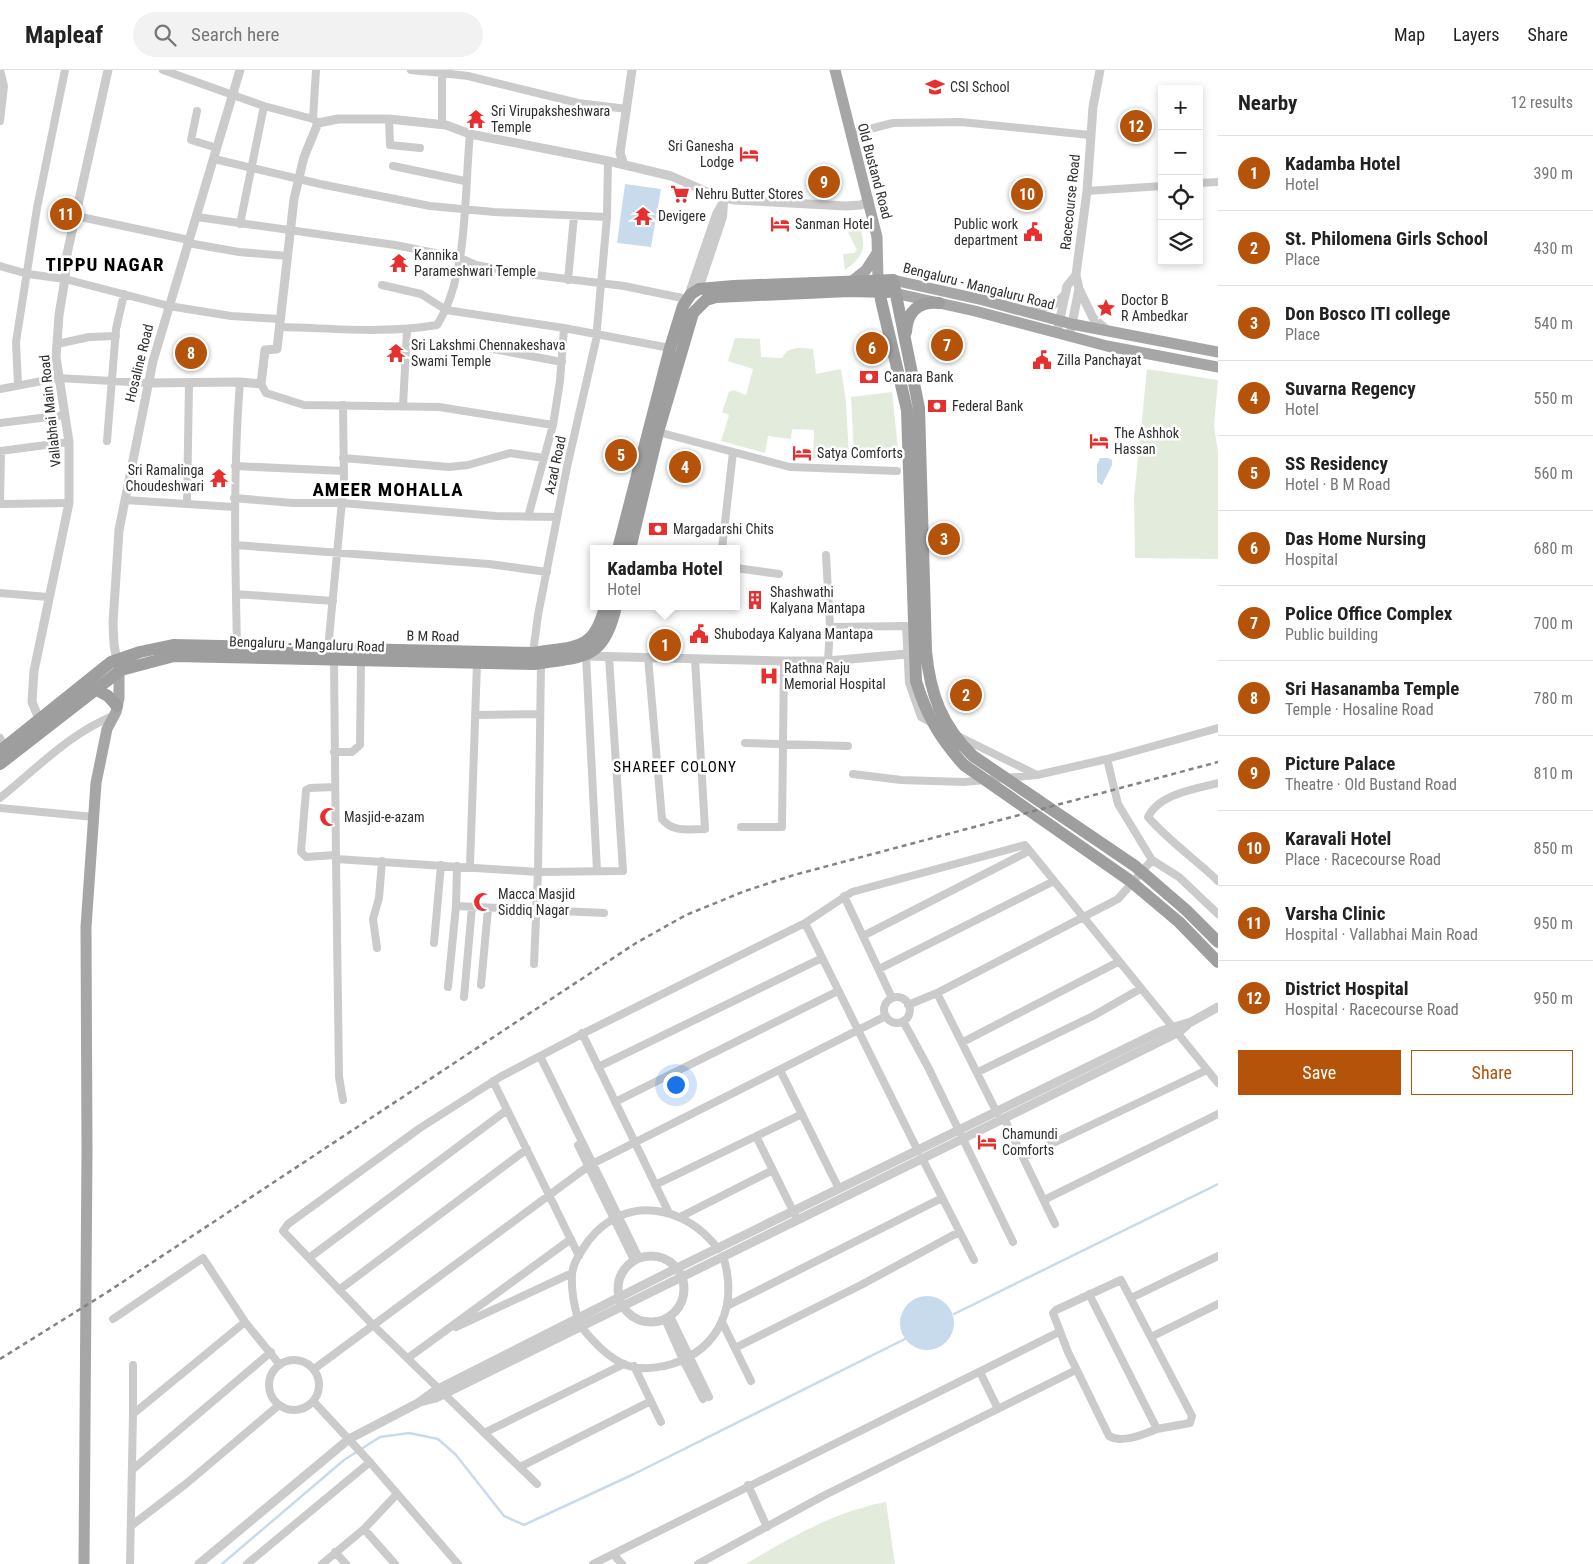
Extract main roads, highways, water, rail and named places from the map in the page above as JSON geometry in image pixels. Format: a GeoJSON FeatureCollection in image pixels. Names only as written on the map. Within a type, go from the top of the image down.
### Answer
{"type":"FeatureCollection","features":[{"type":"Feature","properties":{"kind":"highway","name":"Bengaluru - Mangaluru Road"},"geometry":{"type":"LineString","coordinates":[[690,303],[699,290],[852,280],[879,286]]}},
{"type":"Feature","properties":{"kind":"highway"},"geometry":{"type":"LineString","coordinates":[[879,286],[907,410],[916,681],[934,728],[946,746],[964,765],[990,785],[1133,883],[1179,922],[1218,962]]}},
{"type":"Feature","properties":{"kind":"highway","name":"Bengaluru - Mangaluru Road"},"geometry":{"type":"LineString","coordinates":[[690,303],[716,297],[894,286]]}},
{"type":"Feature","properties":{"kind":"highway"},"geometry":{"type":"LineString","coordinates":[[894,286],[919,408],[926,652],[929,678],[937,703],[948,726],[956,739],[973,756],[1142,873],[1186,910],[1218,942]]}},
{"type":"Feature","properties":{"kind":"highway"},"geometry":{"type":"LineString","coordinates":[[906,347],[906,323],[912,311],[928,302],[939,303]]}},
{"type":"Feature","properties":{"kind":"highway"},"geometry":{"type":"LineString","coordinates":[[619,545],[670,348],[690,303]]}},
{"type":"Feature","properties":{"kind":"highway"},"geometry":{"type":"LineString","coordinates":[[631,545],[658,432],[693,313],[690,303]]}},
{"type":"Feature","properties":{"kind":"highway","name":"B M Road"},"geometry":{"type":"LineString","coordinates":[[237,651],[331,655],[537,658],[582,646],[590,640],[602,620],[604,610]]}},
{"type":"Feature","properties":{"kind":"highway","name":"Bengaluru - Mangaluru Road"},"geometry":{"type":"LineString","coordinates":[[331,655],[361,661],[477,663],[586,656],[598,648],[612,624],[615,610]]}},
{"type":"Feature","properties":{"kind":"highway","name":"Bengaluru - Mangaluru Road"},"geometry":{"type":"LineString","coordinates":[[0,764],[96,689],[119,665],[174,656],[237,651]]}},
{"type":"Feature","properties":{"kind":"highway"},"geometry":{"type":"LineString","coordinates":[[2,746],[119,665]]}},
{"type":"Feature","properties":{"kind":"highway"},"geometry":{"type":"LineString","coordinates":[[96,689],[115,711]]}},
{"type":"Feature","properties":{"kind":"main road","name":"Old Bustand Road"},"geometry":{"type":"LineString","coordinates":[[835,70],[850,134],[869,200],[878,251],[879,286]]}},
{"type":"Feature","properties":{"kind":"main road"},"geometry":{"type":"LineString","coordinates":[[852,280],[866,270],[878,251]]}},
{"type":"Feature","properties":{"kind":"main road","name":"Bengaluru - Mangaluru Road"},"geometry":{"type":"LineString","coordinates":[[894,286],[939,303],[1107,346],[1218,366]]}},
{"type":"Feature","properties":{"kind":"main road","name":"Bengaluru - Mangaluru Road"},"geometry":{"type":"LineString","coordinates":[[894,286],[983,300],[1066,322],[1218,352]]}},
{"type":"Feature","properties":{"kind":"main road"},"geometry":{"type":"LineString","coordinates":[[84,1564],[85,1286],[88,1150],[86,927],[96,783],[107,728],[115,711],[119,665]]}},
{"type":"Feature","properties":{"kind":"water"},"geometry":{"type":"Polygon","coordinates":[[[625,184],[661,189],[651,247],[617,243],[625,184]]]}},
{"type":"Feature","properties":{"kind":"water"},"geometry":{"type":"Polygon","coordinates":[[[1100,458],[1112,460],[1112,465],[1102,485],[1097,482],[1097,465],[1100,458]]]}},
{"type":"Feature","properties":{"kind":"water"},"geometry":{"type":"Polygon","coordinates":[[[922,1296],[932,1296],[942,1300],[950,1308],[954,1323],[950,1338],[942,1346],[932,1350],[922,1350],[912,1346],[904,1338],[900,1328],[900,1318],[904,1308],[912,1300],[922,1296]]]}},
{"type":"Feature","properties":{"kind":"waterway"},"geometry":{"type":"LineString","coordinates":[[954,1314],[1218,1184]]}},
{"type":"Feature","properties":{"kind":"waterway"},"geometry":{"type":"LineString","coordinates":[[222,1564],[344,1460],[380,1437],[409,1433],[438,1439],[456,1455],[504,1516],[524,1525],[634,1474],[905,1339]]}},
{"type":"Feature","properties":{"kind":"railway"},"geometry":{"type":"LineString","coordinates":[[0,1359],[106,1293],[636,943],[686,915],[745,891],[794,875],[1218,762]]}},
{"type":"Feature","properties":{"kind":"place","name":"CSI School"},"geometry":{"type":"Point","coordinates":[935,87]}},
{"type":"Feature","properties":{"kind":"place","name":"Sri Virupaksheshwara Temple"},"geometry":{"type":"Point","coordinates":[476,119]}},
{"type":"Feature","properties":{"kind":"place","name":"District Hospital"},"geometry":{"type":"Point","coordinates":[1136,126]}},
{"type":"Feature","properties":{"kind":"place","name":"Sri Ganesha Lodge"},"geometry":{"type":"Point","coordinates":[749,154]}},
{"type":"Feature","properties":{"kind":"place","name":"Picture Palace"},"geometry":{"type":"Point","coordinates":[824,182]}},
{"type":"Feature","properties":{"kind":"place","name":"Nehru Butter Stores"},"geometry":{"type":"Point","coordinates":[680,194]}},
{"type":"Feature","properties":{"kind":"place","name":"Karavali Hotel"},"geometry":{"type":"Point","coordinates":[1027,194]}},
{"type":"Feature","properties":{"kind":"place","name":"Varsha Clinic"},"geometry":{"type":"Point","coordinates":[66,214]}},
{"type":"Feature","properties":{"kind":"place","name":"Devigere"},"geometry":{"type":"Point","coordinates":[643,216]}},
{"type":"Feature","properties":{"kind":"place","name":"Sanman Hotel"},"geometry":{"type":"Point","coordinates":[780,224]}},
{"type":"Feature","properties":{"kind":"place","name":"Public work department"},"geometry":{"type":"Point","coordinates":[1033,232]}},
{"type":"Feature","properties":{"kind":"place","name":"Kannika Parameshwari Temple"},"geometry":{"type":"Point","coordinates":[399,263]}},
{"type":"Feature","properties":{"kind":"place","name":"Doctor B R Ambedkar"},"geometry":{"type":"Point","coordinates":[1106,308]}},
{"type":"Feature","properties":{"kind":"place","name":"Police Office Complex"},"geometry":{"type":"Point","coordinates":[947,345]}},
{"type":"Feature","properties":{"kind":"place","name":"Das Home Nursing"},"geometry":{"type":"Point","coordinates":[872,348]}},
{"type":"Feature","properties":{"kind":"place","name":"Sri Hasanamba Temple"},"geometry":{"type":"Point","coordinates":[191,353]}},
{"type":"Feature","properties":{"kind":"place","name":"Sri Lakshmi Chennakeshava Swami Temple"},"geometry":{"type":"Point","coordinates":[396,353]}},
{"type":"Feature","properties":{"kind":"place","name":"Zilla Panchayat"},"geometry":{"type":"Point","coordinates":[1042,360]}},
{"type":"Feature","properties":{"kind":"place","name":"Canara Bank"},"geometry":{"type":"Point","coordinates":[869,377]}},
{"type":"Feature","properties":{"kind":"place","name":"Federal Bank"},"geometry":{"type":"Point","coordinates":[937,406]}},
{"type":"Feature","properties":{"kind":"place","name":"The Ashhok Hassan"},"geometry":{"type":"Point","coordinates":[1099,441]}},
{"type":"Feature","properties":{"kind":"place","name":"Satya Comforts"},"geometry":{"type":"Point","coordinates":[802,453]}},
{"type":"Feature","properties":{"kind":"place","name":"SS Residency"},"geometry":{"type":"Point","coordinates":[621,455]}},
{"type":"Feature","properties":{"kind":"place","name":"Suvarna Regency"},"geometry":{"type":"Point","coordinates":[685,467]}},
{"type":"Feature","properties":{"kind":"place","name":"Sri Ramalinga Choudeshwari"},"geometry":{"type":"Point","coordinates":[219,478]}},
{"type":"Feature","properties":{"kind":"place","name":"Margadarshi Chits"},"geometry":{"type":"Point","coordinates":[658,529]}},
{"type":"Feature","properties":{"kind":"place","name":"Don Bosco ITI college"},"geometry":{"type":"Point","coordinates":[944,539]}},
{"type":"Feature","properties":{"kind":"place","name":"Shashwathi Kalyana Mantapa"},"geometry":{"type":"Point","coordinates":[755,600]}},
{"type":"Feature","properties":{"kind":"place","name":"Shubodaya Kalyana Mantapa"},"geometry":{"type":"Point","coordinates":[699,634]}},
{"type":"Feature","properties":{"kind":"place","name":"Kadamba Hotel"},"geometry":{"type":"Point","coordinates":[665,645]}},
{"type":"Feature","properties":{"kind":"place","name":"Rathna Raju Memorial Hospital"},"geometry":{"type":"Point","coordinates":[769,676]}},
{"type":"Feature","properties":{"kind":"place","name":"St. Philomena Girls School"},"geometry":{"type":"Point","coordinates":[966,695]}},
{"type":"Feature","properties":{"kind":"place","name":"Masjid-e-azam"},"geometry":{"type":"Point","coordinates":[329,817]}},
{"type":"Feature","properties":{"kind":"place","name":"Macca Masjid Siddiq Nagar"},"geometry":{"type":"Point","coordinates":[483,902]}},
{"type":"Feature","properties":{"kind":"place","name":"Chamundi Comforts"},"geometry":{"type":"Point","coordinates":[987,1142]}},
{"type":"Feature","properties":{"kind":"district","name":"TIPPU NAGAR"},"geometry":{"type":"Point","coordinates":[105,264]}},
{"type":"Feature","properties":{"kind":"district","name":"AMEER MOHALLA"},"geometry":{"type":"Point","coordinates":[388,489]}},
{"type":"Feature","properties":{"kind":"district","name":"SHAREEF COLONY"},"geometry":{"type":"Point","coordinates":[675,767]}}]}
